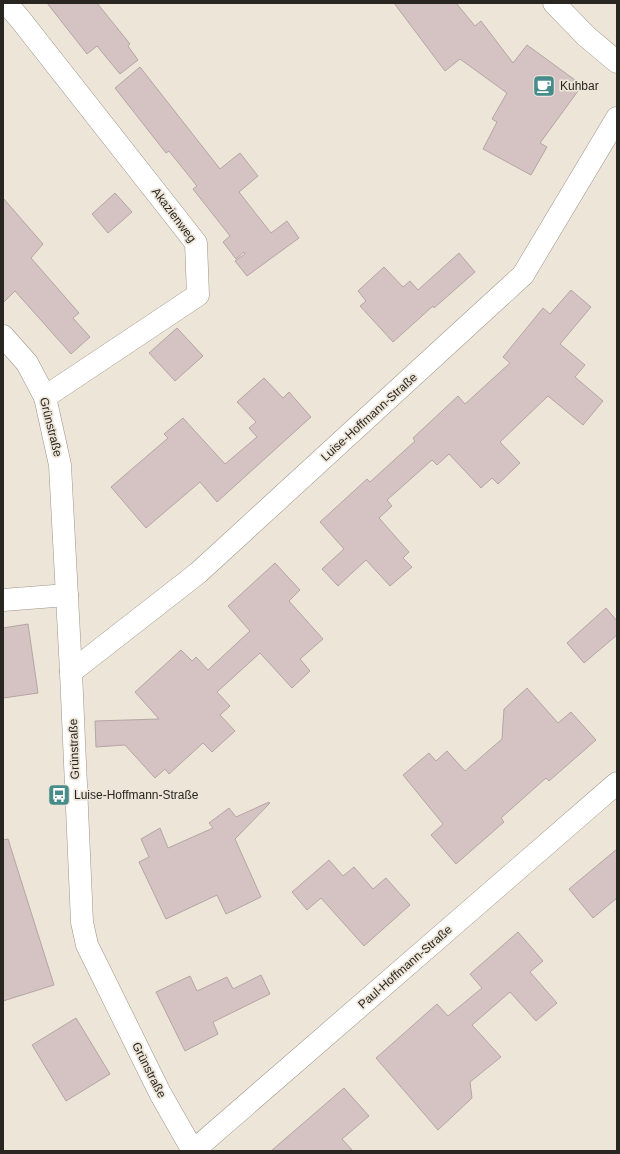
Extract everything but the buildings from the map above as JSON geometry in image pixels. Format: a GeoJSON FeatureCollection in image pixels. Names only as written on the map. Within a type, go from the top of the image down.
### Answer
{"type":"FeatureCollection","features":[{"type":"Feature","properties":{"kind":"street","name":"Akazienweg"},"geometry":{"type":"LineString","coordinates":[[6,3],[196,243],[198,295],[45,397]]}},
{"type":"Feature","properties":{"kind":"street"},"geometry":{"type":"LineString","coordinates":[[554,3],[586,36],[617,62]]}},
{"type":"Feature","properties":{"kind":"street","name":"Luise-Hoffmann-Straße"},"geometry":{"type":"LineString","coordinates":[[71,672],[198,573],[523,275],[617,118]]}},
{"type":"Feature","properties":{"kind":"street","name":"Grünstraße"},"geometry":{"type":"LineString","coordinates":[[3,336],[27,363],[45,397],[60,465],[68,595],[82,922],[87,945],[160,1092],[193,1151]]}},
{"type":"Feature","properties":{"kind":"street"},"geometry":{"type":"LineString","coordinates":[[3,600],[68,595]]}},
{"type":"Feature","properties":{"kind":"street","name":"Paul-Hoffmann-Straße"},"geometry":{"type":"LineString","coordinates":[[193,1151],[617,783]]}},
{"type":"Feature","properties":{"kind":"place","name":"Kuhbar"},"geometry":{"type":"Point","coordinates":[544,86]}},
{"type":"Feature","properties":{"kind":"place","name":"Luise-Hoffmann-Straße"},"geometry":{"type":"Point","coordinates":[59,795]}}]}
